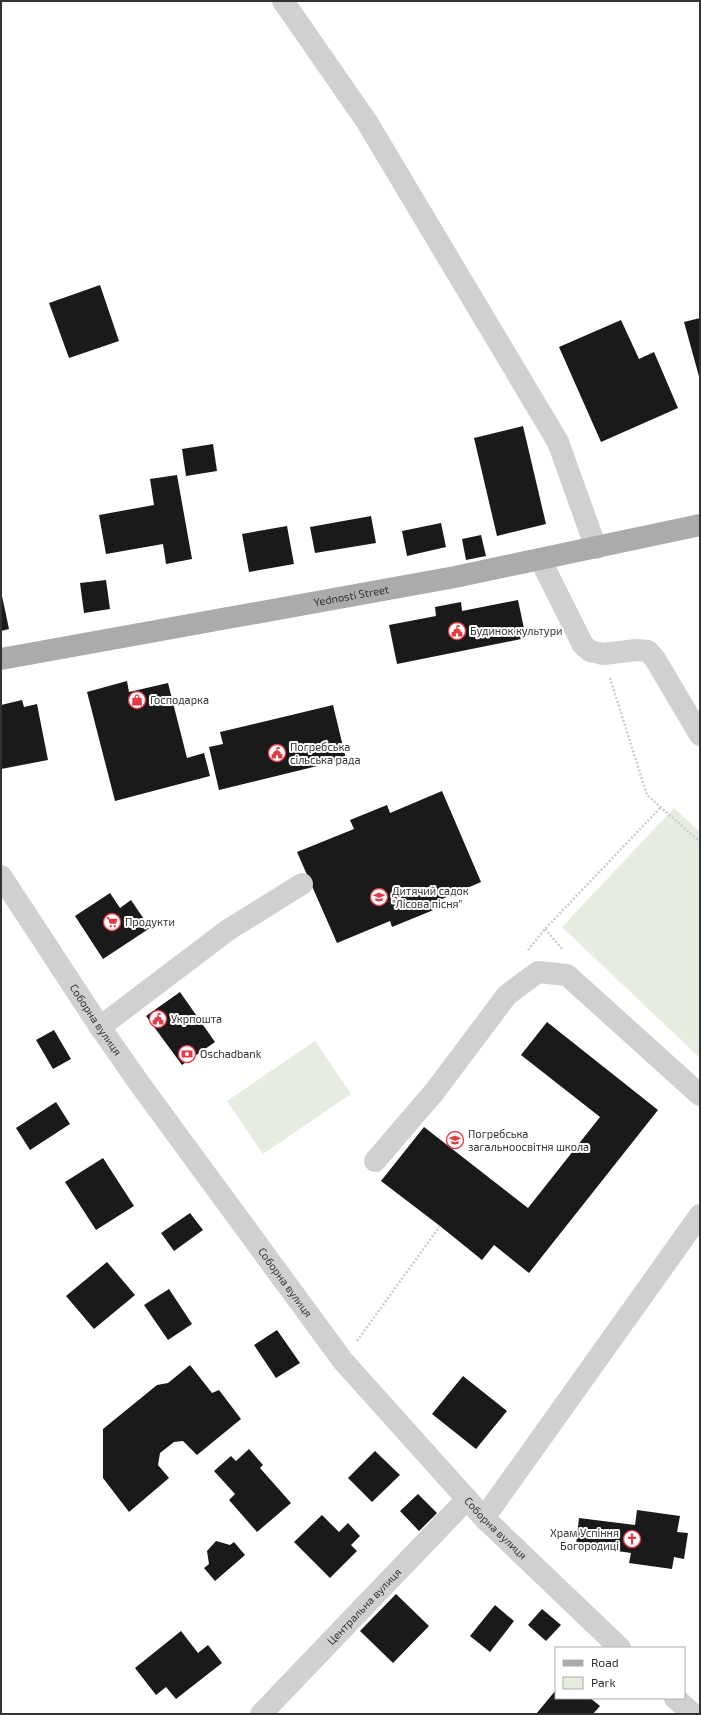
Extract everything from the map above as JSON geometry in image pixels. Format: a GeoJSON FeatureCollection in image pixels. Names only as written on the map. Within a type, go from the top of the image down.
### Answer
{"type":"FeatureCollection","features":[{"type":"Feature","properties":{"kind":"main road","name":"Yednosti Street"},"geometry":{"type":"LineString","coordinates":[[1,659],[455,577],[700,525]]}},
{"type":"Feature","properties":{"kind":"street"},"geometry":{"type":"LineString","coordinates":[[283,1],[367,122],[558,442],[596,548]]}},
{"type":"Feature","properties":{"kind":"street"},"geometry":{"type":"LineString","coordinates":[[540,559],[583,645],[590,652],[603,654],[637,650],[648,652],[655,660],[700,735]]}},
{"type":"Feature","properties":{"kind":"street","name":"Соборна вулиця"},"geometry":{"type":"LineString","coordinates":[[1,876],[100,1027],[139,1083],[343,1361],[484,1518],[619,1647]]}},
{"type":"Feature","properties":{"kind":"street"},"geometry":{"type":"LineString","coordinates":[[100,1027],[228,930],[302,884]]}},
{"type":"Feature","properties":{"kind":"street"},"geometry":{"type":"LineString","coordinates":[[375,1161],[435,1091],[507,995],[538,972],[567,975],[700,1095]]}},
{"type":"Feature","properties":{"kind":"street"},"geometry":{"type":"LineString","coordinates":[[484,1518],[700,1215]]}},
{"type":"Feature","properties":{"kind":"street","name":"Центральна вулиця"},"geometry":{"type":"LineString","coordinates":[[261,1714],[467,1499]]}},
{"type":"Feature","properties":{"kind":"street"},"geometry":{"type":"LineString","coordinates":[[676,1699],[693,1714]]}},
{"type":"Feature","properties":{"kind":"path"},"geometry":{"type":"LineString","coordinates":[[603,654],[647,795],[700,842]]}},
{"type":"Feature","properties":{"kind":"path"},"geometry":{"type":"LineString","coordinates":[[524,955],[545,929],[660,807]]}},
{"type":"Feature","properties":{"kind":"path"},"geometry":{"type":"LineString","coordinates":[[343,1361],[440,1226]]}},
{"type":"Feature","properties":{"kind":"green space"},"geometry":{"type":"Polygon","coordinates":[[[674,808],[700,832],[700,1058],[562,927],[674,808]]]}},
{"type":"Feature","properties":{"kind":"green space"},"geometry":{"type":"Polygon","coordinates":[[[315,1041],[351,1094],[263,1154],[227,1101],[315,1041]]]}},
{"type":"Feature","properties":{"kind":"building"},"geometry":{"type":"Polygon","coordinates":[[[100,285],[119,341],[69,358],[49,303],[100,285]]]}},
{"type":"Feature","properties":{"kind":"building"},"geometry":{"type":"Polygon","coordinates":[[[700,318],[700,380],[684,322],[700,318]]]}},
{"type":"Feature","properties":{"kind":"building"},"geometry":{"type":"Polygon","coordinates":[[[621,320],[639,359],[654,352],[678,408],[601,442],[559,347],[621,320]]]}},
{"type":"Feature","properties":{"kind":"building"},"geometry":{"type":"Polygon","coordinates":[[[523,426],[546,524],[497,536],[474,438],[523,426]]]}},
{"type":"Feature","properties":{"kind":"building"},"geometry":{"type":"Polygon","coordinates":[[[213,444],[217,471],[186,476],[182,449],[213,444]]]}},
{"type":"Feature","properties":{"kind":"building"},"geometry":{"type":"Polygon","coordinates":[[[177,475],[192,559],[166,564],[163,544],[106,554],[99,515],[154,505],[150,479],[177,475]]]}},
{"type":"Feature","properties":{"kind":"building"},"geometry":{"type":"Polygon","coordinates":[[[371,516],[376,543],[315,553],[310,527],[371,516]]]}},
{"type":"Feature","properties":{"kind":"building"},"geometry":{"type":"Polygon","coordinates":[[[441,523],[446,547],[407,556],[402,531],[441,523]]]}},
{"type":"Feature","properties":{"kind":"building"},"geometry":{"type":"Polygon","coordinates":[[[287,526],[294,564],[249,572],[242,534],[287,526]]]}},
{"type":"Feature","properties":{"kind":"building"},"geometry":{"type":"Polygon","coordinates":[[[481,535],[486,556],[466,560],[462,539],[481,535]]]}},
{"type":"Feature","properties":{"kind":"building"},"geometry":{"type":"Polygon","coordinates":[[[106,580],[110,609],[84,613],[80,583],[106,580]]]}},
{"type":"Feature","properties":{"kind":"building"},"geometry":{"type":"Polygon","coordinates":[[[2,596],[9,629],[1,631],[1,597],[2,596]]]}},
{"type":"Feature","properties":{"kind":"building","name":"Будинок культури"},"geometry":{"type":"Polygon","coordinates":[[[518,600],[526,638],[397,664],[389,625],[436,616],[435,607],[461,602],[462,611],[518,600]]]}},
{"type":"Feature","properties":{"kind":"building"},"geometry":{"type":"Polygon","coordinates":[[[127,681],[129,692],[168,683],[187,758],[204,753],[210,776],[115,801],[87,692],[127,681]]]}},
{"type":"Feature","properties":{"kind":"building"},"geometry":{"type":"Polygon","coordinates":[[[22,700],[24,707],[37,704],[48,760],[1,769],[1,705],[22,700]]]}},
{"type":"Feature","properties":{"kind":"building","name":"Погребська сільська рада"},"geometry":{"type":"Polygon","coordinates":[[[333,705],[346,759],[219,790],[209,747],[223,744],[220,732],[333,705]]]}},
{"type":"Feature","properties":{"kind":"building"},"geometry":{"type":"Polygon","coordinates":[[[442,791],[481,882],[433,903],[436,909],[392,927],[390,921],[337,943],[297,852],[354,829],[350,820],[387,805],[390,813],[442,791]]]}},
{"type":"Feature","properties":{"kind":"building","name":"Продукти"},"geometry":{"type":"Polygon","coordinates":[[[110,893],[120,908],[131,900],[150,928],[103,959],[75,916],[110,893]]]}},
{"type":"Feature","properties":{"kind":"building"},"geometry":{"type":"Polygon","coordinates":[[[180,992],[215,1042],[182,1065],[146,1016],[180,992]]]}},
{"type":"Feature","properties":{"kind":"building"},"geometry":{"type":"Polygon","coordinates":[[[547,1022],[658,1110],[529,1273],[494,1245],[482,1260],[381,1181],[424,1127],[528,1208],[600,1117],[521,1055],[547,1022]]]}},
{"type":"Feature","properties":{"kind":"building"},"geometry":{"type":"Polygon","coordinates":[[[54,1030],[71,1059],[53,1069],[36,1040],[54,1030]]]}},
{"type":"Feature","properties":{"kind":"building"},"geometry":{"type":"Polygon","coordinates":[[[56,1102],[70,1124],[30,1150],[16,1128],[56,1102]]]}},
{"type":"Feature","properties":{"kind":"building"},"geometry":{"type":"Polygon","coordinates":[[[103,1158],[134,1206],[96,1230],[65,1182],[103,1158]]]}},
{"type":"Feature","properties":{"kind":"building"},"geometry":{"type":"Polygon","coordinates":[[[190,1213],[203,1230],[174,1251],[161,1233],[190,1213]]]}},
{"type":"Feature","properties":{"kind":"building"},"geometry":{"type":"Polygon","coordinates":[[[107,1262],[135,1295],[94,1329],[66,1296],[107,1262]]]}},
{"type":"Feature","properties":{"kind":"building"},"geometry":{"type":"Polygon","coordinates":[[[169,1289],[192,1324],[168,1340],[144,1305],[169,1289]]]}},
{"type":"Feature","properties":{"kind":"building"},"geometry":{"type":"Polygon","coordinates":[[[277,1330],[300,1363],[276,1378],[254,1345],[277,1330]]]}},
{"type":"Feature","properties":{"kind":"building"},"geometry":{"type":"Polygon","coordinates":[[[190,1365],[212,1393],[219,1390],[241,1419],[197,1455],[183,1441],[174,1442],[160,1453],[158,1465],[169,1478],[129,1512],[103,1478],[103,1429],[157,1385],[168,1383],[190,1365]]]}},
{"type":"Feature","properties":{"kind":"building"},"geometry":{"type":"Polygon","coordinates":[[[463,1376],[507,1411],[476,1449],[432,1414],[463,1376]]]}},
{"type":"Feature","properties":{"kind":"building"},"geometry":{"type":"Polygon","coordinates":[[[249,1449],[263,1465],[260,1468],[291,1503],[257,1532],[229,1500],[235,1494],[214,1471],[231,1456],[236,1461],[249,1449]]]}},
{"type":"Feature","properties":{"kind":"building"},"geometry":{"type":"Polygon","coordinates":[[[375,1451],[400,1475],[372,1502],[348,1478],[375,1451]]]}},
{"type":"Feature","properties":{"kind":"building"},"geometry":{"type":"Polygon","coordinates":[[[418,1494],[437,1513],[419,1531],[400,1511],[418,1494]]]}},
{"type":"Feature","properties":{"kind":"building","name":"Храм Успіння Богородиці"},"geometry":{"type":"Polygon","coordinates":[[[637,1510],[680,1516],[677,1532],[688,1533],[684,1559],[674,1557],[672,1569],[629,1563],[631,1553],[576,1545],[579,1518],[635,1525],[637,1510]]]}},
{"type":"Feature","properties":{"kind":"building"},"geometry":{"type":"Polygon","coordinates":[[[322,1515],[339,1532],[348,1523],[360,1536],[351,1545],[357,1551],[330,1578],[294,1542],[322,1515]]]}},
{"type":"Feature","properties":{"kind":"building"},"geometry":{"type":"Polygon","coordinates":[[[216,1541],[230,1545],[234,1542],[245,1555],[215,1581],[204,1568],[209,1564],[207,1551],[216,1541]]]}},
{"type":"Feature","properties":{"kind":"building"},"geometry":{"type":"Polygon","coordinates":[[[396,1594],[429,1626],[393,1663],[360,1631],[396,1594]]]}},
{"type":"Feature","properties":{"kind":"building"},"geometry":{"type":"Polygon","coordinates":[[[495,1605],[514,1621],[490,1652],[470,1636],[495,1605]]]}},
{"type":"Feature","properties":{"kind":"building"},"geometry":{"type":"Polygon","coordinates":[[[542,1609],[561,1625],[546,1641],[528,1625],[542,1609]]]}},
{"type":"Feature","properties":{"kind":"building"},"geometry":{"type":"Polygon","coordinates":[[[181,1631],[198,1653],[208,1645],[222,1663],[176,1699],[166,1687],[156,1695],[135,1668],[181,1631]]]}},
{"type":"Feature","properties":{"kind":"building"},"geometry":{"type":"Polygon","coordinates":[[[555,1691],[555,1699],[591,1699],[600,1706],[593,1714],[536,1714],[555,1691]]]}},
{"type":"Feature","properties":{"kind":"place","name":"Будинок культури"},"geometry":{"type":"Point","coordinates":[457,631]}},
{"type":"Feature","properties":{"kind":"place","name":"Господарка"},"geometry":{"type":"Point","coordinates":[137,700]}},
{"type":"Feature","properties":{"kind":"place","name":"Погребська сільська рада"},"geometry":{"type":"Point","coordinates":[277,753]}},
{"type":"Feature","properties":{"kind":"place","name":"Дитячий садок \"Лісова пісня\""},"geometry":{"type":"Point","coordinates":[379,897]}},
{"type":"Feature","properties":{"kind":"place","name":"Продукти"},"geometry":{"type":"Point","coordinates":[112,922]}},
{"type":"Feature","properties":{"kind":"place","name":"Укрпошта"},"geometry":{"type":"Point","coordinates":[158,1019]}},
{"type":"Feature","properties":{"kind":"place","name":"Oschadbank"},"geometry":{"type":"Point","coordinates":[187,1054]}},
{"type":"Feature","properties":{"kind":"place","name":"Погребська загальноосвітня школа"},"geometry":{"type":"Point","coordinates":[455,1140]}},
{"type":"Feature","properties":{"kind":"place","name":"Храм Успіння Богородиці"},"geometry":{"type":"Point","coordinates":[632,1539]}}]}
